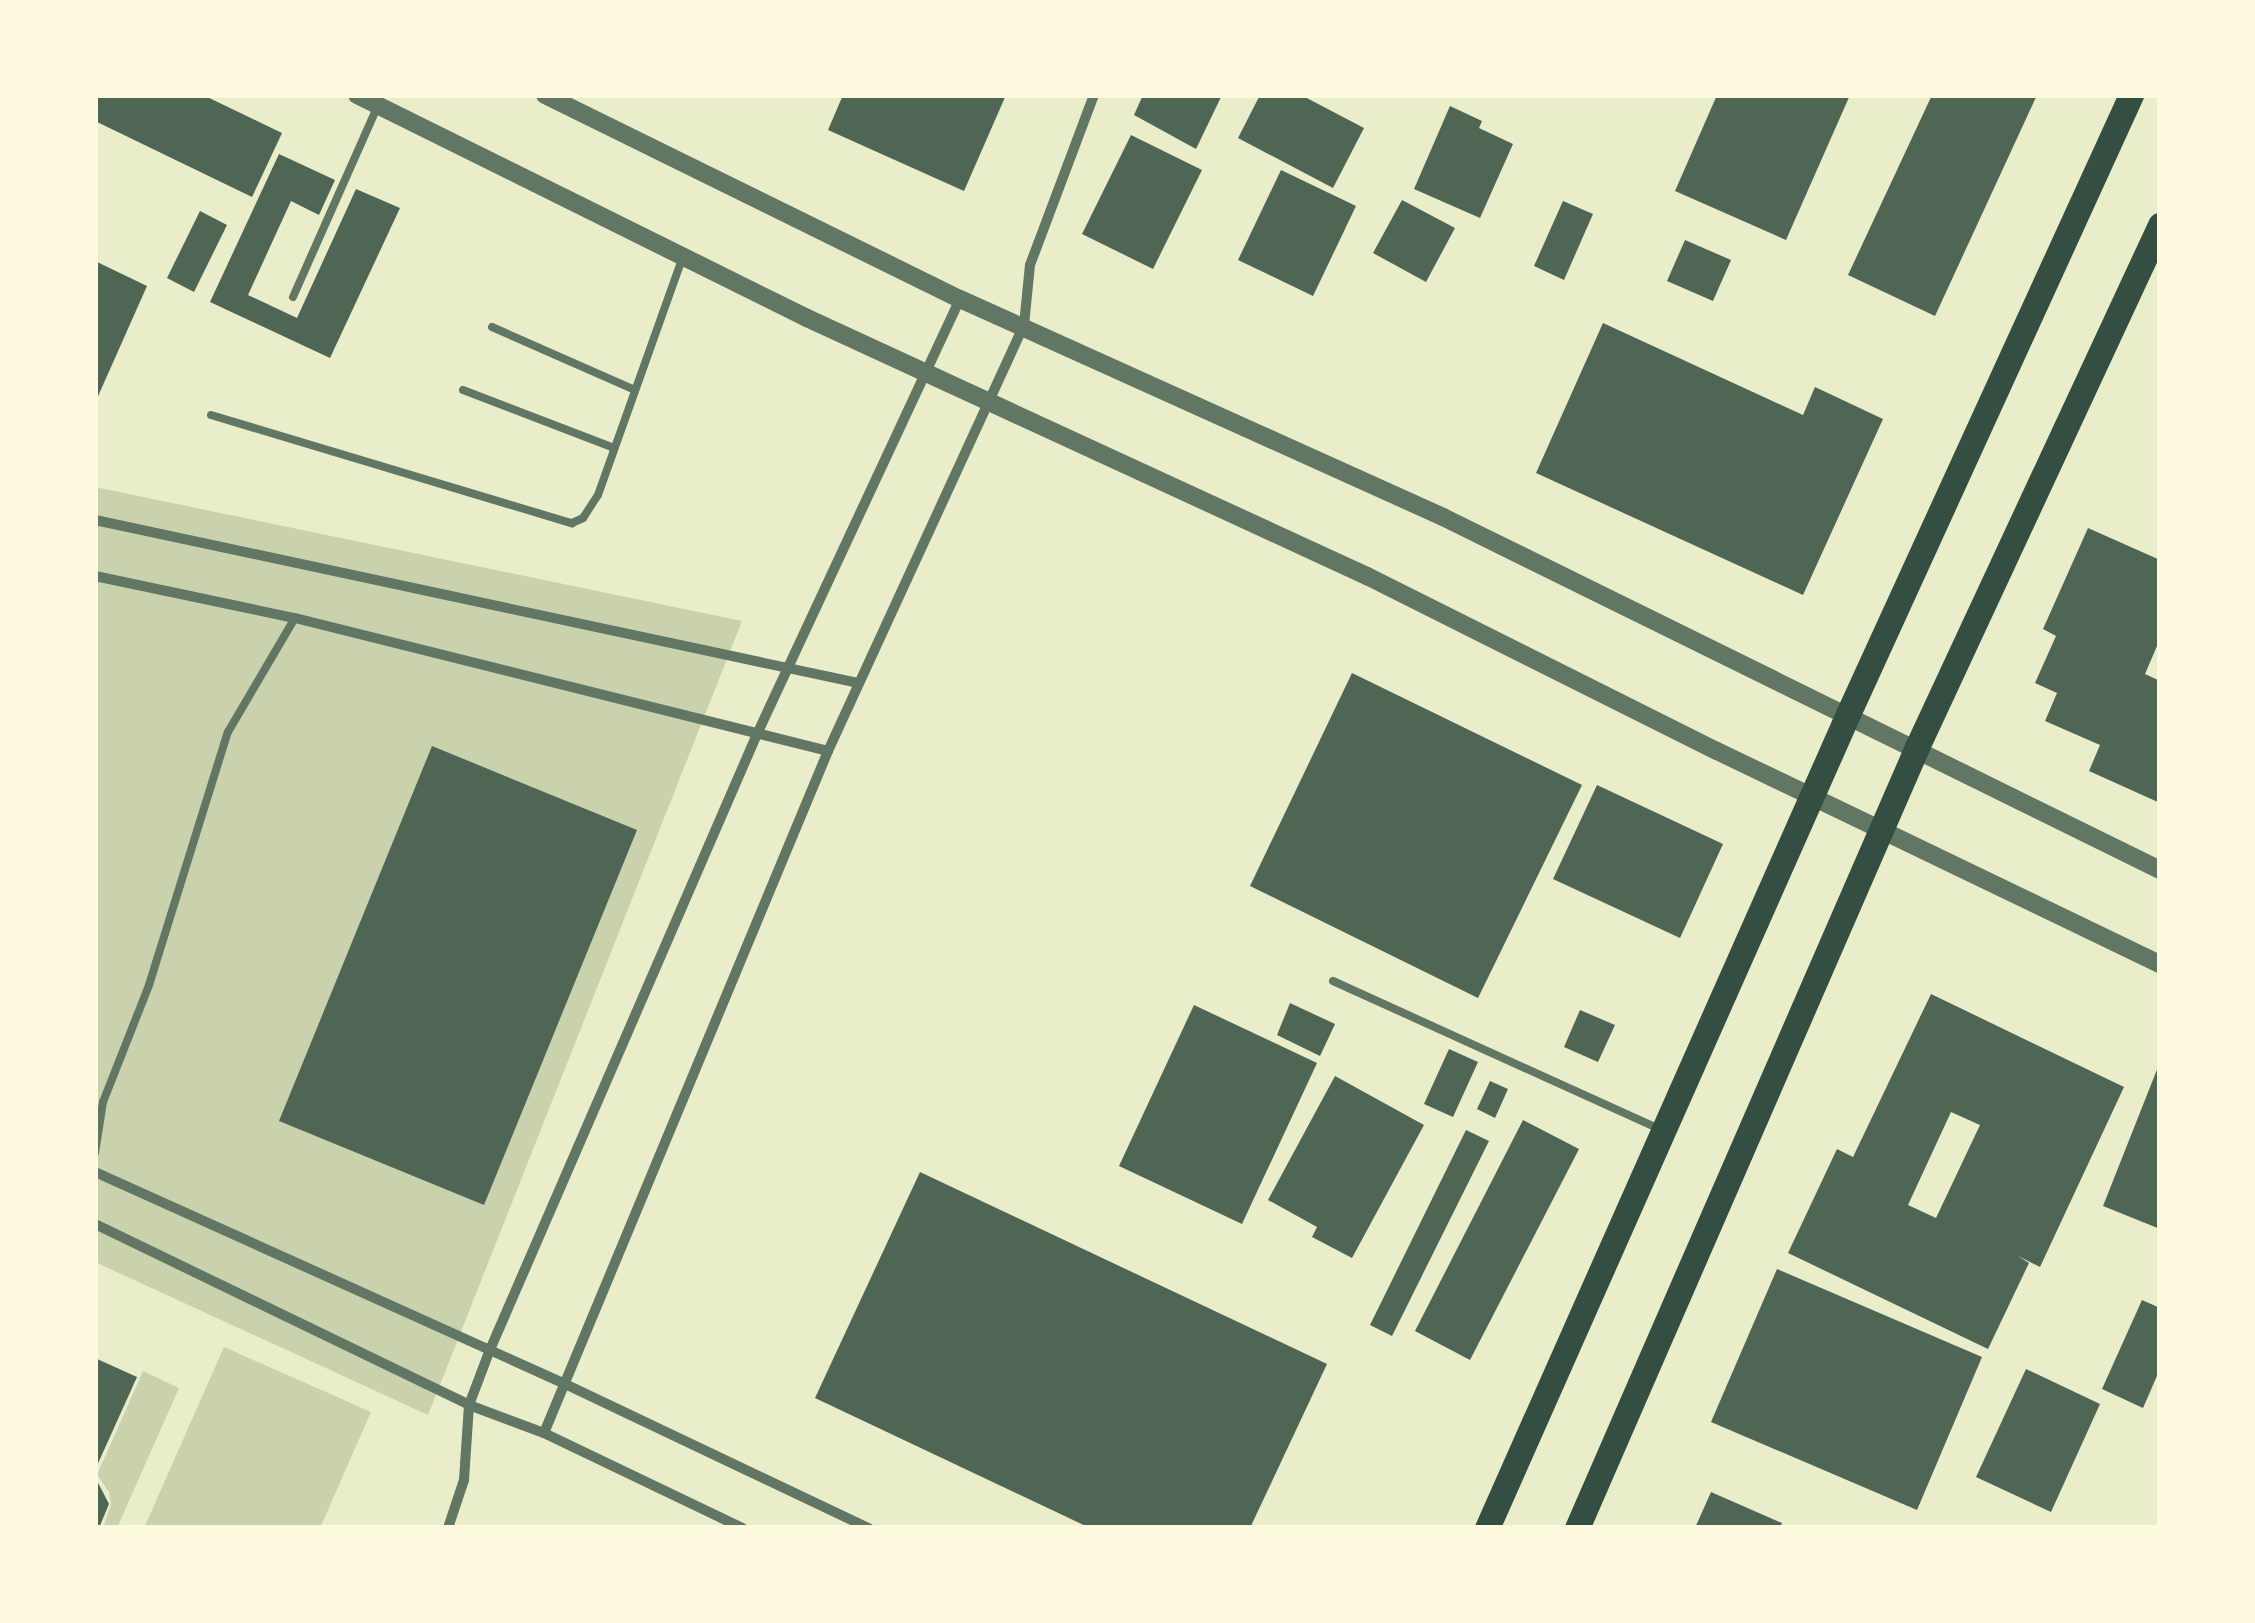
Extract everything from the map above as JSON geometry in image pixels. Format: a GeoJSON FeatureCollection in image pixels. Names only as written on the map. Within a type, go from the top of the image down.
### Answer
{"type":"FeatureCollection","features":[{"type":"Feature","properties":{"kind":"main road"},"geometry":{"type":"LineString","coordinates":[[1487,1528],[1811,796],[2131,95]]}},
{"type":"Feature","properties":{"kind":"main road"},"geometry":{"type":"LineString","coordinates":[[1577,1528],[1917,747],[2160,225]]}},
{"type":"Feature","properties":{"kind":"street"},"geometry":{"type":"LineString","coordinates":[[358,95],[682,256],[1367,576],[2160,964]]}},
{"type":"Feature","properties":{"kind":"street"},"geometry":{"type":"LineString","coordinates":[[545,95],[960,299],[1443,517],[1917,747],[2160,870]]}},
{"type":"Feature","properties":{"kind":"street"},"geometry":{"type":"LineString","coordinates":[[544,1434],[828,751],[1024,326],[1030,265],[1094,95]]}},
{"type":"Feature","properties":{"kind":"street"},"geometry":{"type":"LineString","coordinates":[[448,1528],[464,1480],[468,1404],[488,1352],[788,665],[960,299]]}},
{"type":"Feature","properties":{"kind":"street"},"geometry":{"type":"LineString","coordinates":[[95,520],[858,683]]}},
{"type":"Feature","properties":{"kind":"street"},"geometry":{"type":"LineString","coordinates":[[95,576],[295,618],[828,751]]}},
{"type":"Feature","properties":{"kind":"street"},"geometry":{"type":"LineString","coordinates":[[95,1172],[563,1383],[870,1528]]}},
{"type":"Feature","properties":{"kind":"street"},"geometry":{"type":"LineString","coordinates":[[95,1224],[468,1404],[544,1434],[742,1528]]}},
{"type":"Feature","properties":{"kind":"lane"},"geometry":{"type":"LineString","coordinates":[[293,297],[378,105]]}},
{"type":"Feature","properties":{"kind":"lane"},"geometry":{"type":"LineString","coordinates":[[211,415],[564,522],[583,518],[598,495],[682,256]]}},
{"type":"Feature","properties":{"kind":"lane"},"geometry":{"type":"LineString","coordinates":[[492,327],[635,390]]}},
{"type":"Feature","properties":{"kind":"lane"},"geometry":{"type":"LineString","coordinates":[[463,390],[614,448]]}},
{"type":"Feature","properties":{"kind":"lane"},"geometry":{"type":"LineString","coordinates":[[95,1153],[103,1102],[149,985],[228,732],[295,618]]}},
{"type":"Feature","properties":{"kind":"lane"},"geometry":{"type":"LineString","coordinates":[[1333,980],[1665,1132]]}},
{"type":"Feature","properties":{"kind":"green space"},"geometry":{"type":"Polygon","coordinates":[[[95,487],[742,621],[428,1415],[95,1262],[95,487]]]}},
{"type":"Feature","properties":{"kind":"green space"},"geometry":{"type":"Polygon","coordinates":[[[224,1347],[371,1412],[320,1528],[144,1528],[224,1347]]]}},
{"type":"Feature","properties":{"kind":"green space"},"geometry":{"type":"Polygon","coordinates":[[[143,1371],[179,1388],[117,1528],[103,1528],[111,1504],[109,1492],[97,1475],[143,1371]]]}},
{"type":"Feature","properties":{"kind":"building"},"geometry":{"type":"Polygon","coordinates":[[[95,95],[203,95],[282,133],[252,197],[95,121],[95,95]]]}},
{"type":"Feature","properties":{"kind":"building"},"geometry":{"type":"Polygon","coordinates":[[[843,95],[1006,95],[964,191],[828,130],[843,95]]]}},
{"type":"Feature","properties":{"kind":"building"},"geometry":{"type":"Polygon","coordinates":[[[1143,95],[1222,95],[1196,149],[1134,115],[1143,95]]]}},
{"type":"Feature","properties":{"kind":"building"},"geometry":{"type":"Polygon","coordinates":[[[1260,95],[1301,95],[1364,128],[1333,188],[1238,138],[1260,95]]]}},
{"type":"Feature","properties":{"kind":"building"},"geometry":{"type":"Polygon","coordinates":[[[1717,95],[1850,95],[1786,240],[1675,191],[1717,95]]]}},
{"type":"Feature","properties":{"kind":"building"},"geometry":{"type":"Polygon","coordinates":[[[1932,95],[2037,95],[1935,316],[1848,275],[1932,95]]]}},
{"type":"Feature","properties":{"kind":"building"},"geometry":{"type":"Polygon","coordinates":[[[1450,106],[1482,121],[1479,128],[1513,144],[1480,218],[1414,189],[1450,106]]]}},
{"type":"Feature","properties":{"kind":"building"},"geometry":{"type":"Polygon","coordinates":[[[1131,135],[1202,170],[1153,269],[1082,234],[1131,135]]]}},
{"type":"Feature","properties":{"kind":"building"},"geometry":{"type":"Polygon","coordinates":[[[279,154],[335,180],[319,215],[291,201],[248,295],[297,318],[356,189],[400,208],[330,358],[210,302],[279,154]]]}},
{"type":"Feature","properties":{"kind":"building"},"geometry":{"type":"Polygon","coordinates":[[[1281,170],[1356,206],[1313,296],[1238,260],[1281,170]]]}},
{"type":"Feature","properties":{"kind":"building"},"geometry":{"type":"Polygon","coordinates":[[[1402,200],[1455,228],[1426,282],[1373,253],[1402,200]]]}},
{"type":"Feature","properties":{"kind":"building"},"geometry":{"type":"Polygon","coordinates":[[[1563,201],[1593,214],[1564,280],[1534,266],[1563,201]]]}},
{"type":"Feature","properties":{"kind":"building"},"geometry":{"type":"Polygon","coordinates":[[[200,211],[227,225],[194,292],[167,278],[200,211]]]}},
{"type":"Feature","properties":{"kind":"building"},"geometry":{"type":"Polygon","coordinates":[[[1685,240],[1731,260],[1713,301],[1667,281],[1685,240]]]}},
{"type":"Feature","properties":{"kind":"building"},"geometry":{"type":"Polygon","coordinates":[[[95,261],[147,286],[95,403],[95,261]]]}},
{"type":"Feature","properties":{"kind":"building"},"geometry":{"type":"Polygon","coordinates":[[[1603,323],[1803,415],[1815,387],[1883,419],[1803,595],[1536,473],[1603,323]]]}},
{"type":"Feature","properties":{"kind":"building"},"geometry":{"type":"Polygon","coordinates":[[[2088,528],[2160,560],[2160,639],[2145,674],[2160,681],[2160,803],[2089,771],[2100,745],[2045,721],[2057,693],[2035,683],[2056,636],[2043,629],[2088,528]]]}},
{"type":"Feature","properties":{"kind":"building"},"geometry":{"type":"Polygon","coordinates":[[[1352,673],[1582,785],[1478,998],[1250,886],[1352,673]]]}},
{"type":"Feature","properties":{"kind":"building"},"geometry":{"type":"Polygon","coordinates":[[[432,746],[637,830],[484,1205],[279,1121],[432,746]]]}},
{"type":"Feature","properties":{"kind":"building"},"geometry":{"type":"Polygon","coordinates":[[[1597,785],[1723,844],[1680,938],[1553,879],[1597,785]]]}},
{"type":"Feature","properties":{"kind":"building"},"geometry":{"type":"Polygon","coordinates":[[[1931,994],[2124,1087],[2040,1267],[2018,1256],[2029,1263],[1988,1349],[1788,1253],[1837,1149],[1853,1157],[1931,994]],[[1951,1112],[1908,1205],[1936,1218],[1980,1125],[1951,1112]]]}},
{"type":"Feature","properties":{"kind":"building"},"geometry":{"type":"Polygon","coordinates":[[[1290,1003],[1335,1024],[1320,1056],[1277,1035],[1290,1003]]]}},
{"type":"Feature","properties":{"kind":"building"},"geometry":{"type":"Polygon","coordinates":[[[1194,1005],[1317,1063],[1242,1224],[1119,1166],[1194,1005]]]}},
{"type":"Feature","properties":{"kind":"building"},"geometry":{"type":"Polygon","coordinates":[[[1580,1010],[1615,1025],[1598,1062],[1564,1047],[1580,1010]]]}},
{"type":"Feature","properties":{"kind":"building"},"geometry":{"type":"Polygon","coordinates":[[[1449,1049],[1478,1062],[1453,1117],[1424,1104],[1449,1049]]]}},
{"type":"Feature","properties":{"kind":"building"},"geometry":{"type":"Polygon","coordinates":[[[2160,1062],[2160,1229],[2103,1206],[2160,1062]]]}},
{"type":"Feature","properties":{"kind":"building"},"geometry":{"type":"Polygon","coordinates":[[[1335,1076],[1424,1125],[1352,1258],[1312,1237],[1317,1227],[1268,1200],[1335,1076]]]}},
{"type":"Feature","properties":{"kind":"building"},"geometry":{"type":"Polygon","coordinates":[[[1490,1081],[1508,1089],[1495,1118],[1477,1109],[1490,1081]]]}},
{"type":"Feature","properties":{"kind":"building"},"geometry":{"type":"Polygon","coordinates":[[[1523,1120],[1579,1149],[1470,1360],[1415,1331],[1523,1120]]]}},
{"type":"Feature","properties":{"kind":"building"},"geometry":{"type":"Polygon","coordinates":[[[1466,1130],[1489,1141],[1392,1336],[1370,1325],[1466,1130]]]}},
{"type":"Feature","properties":{"kind":"building"},"geometry":{"type":"Polygon","coordinates":[[[920,1172],[1327,1364],[1250,1528],[1090,1528],[815,1398],[920,1172]]]}},
{"type":"Feature","properties":{"kind":"building"},"geometry":{"type":"Polygon","coordinates":[[[1777,1269],[1982,1357],[1917,1510],[1711,1422],[1777,1269]]]}},
{"type":"Feature","properties":{"kind":"building"},"geometry":{"type":"Polygon","coordinates":[[[2142,1300],[2160,1308],[2160,1369],[2143,1408],[2102,1389],[2142,1300]]]}},
{"type":"Feature","properties":{"kind":"building"},"geometry":{"type":"Polygon","coordinates":[[[95,1358],[137,1377],[95,1470],[95,1358]]]}},
{"type":"Feature","properties":{"kind":"building"},"geometry":{"type":"Polygon","coordinates":[[[2026,1369],[2100,1404],[2051,1512],[1976,1477],[2026,1369]]]}},
{"type":"Feature","properties":{"kind":"building"},"geometry":{"type":"Polygon","coordinates":[[[95,1477],[109,1504],[99,1528],[95,1528],[95,1477]]]}},
{"type":"Feature","properties":{"kind":"building"},"geometry":{"type":"Polygon","coordinates":[[[1711,1492],[1782,1523],[1780,1528],[1695,1528],[1711,1492]]]}}]}
